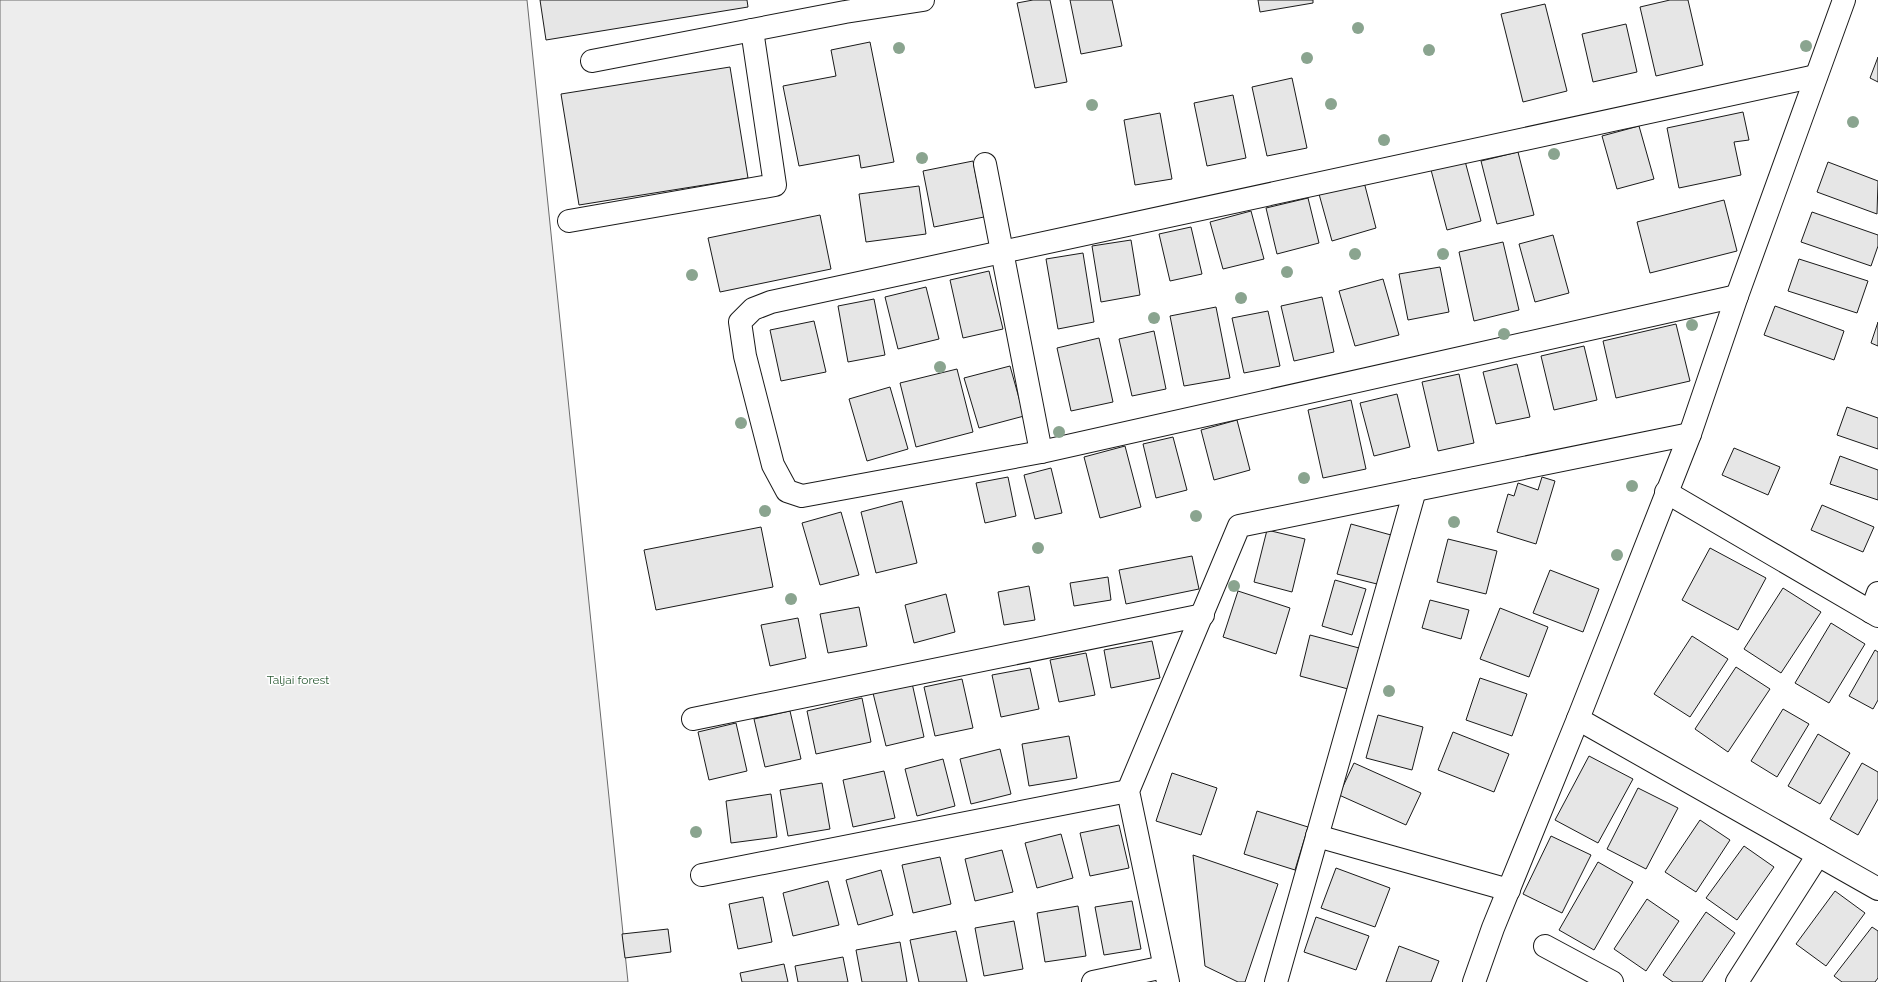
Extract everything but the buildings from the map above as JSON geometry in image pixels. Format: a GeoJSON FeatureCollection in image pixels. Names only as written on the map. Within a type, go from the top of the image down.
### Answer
{"type":"FeatureCollection","features":[{"type":"Feature","properties":{"kind":"street"},"geometry":{"type":"LineString","coordinates":[[592,61],[845,12],[923,0]]}},
{"type":"Feature","properties":{"kind":"street"},"geometry":{"type":"LineString","coordinates":[[1474,982],[1690,434],[1737,296],[1844,0]]}},
{"type":"Feature","properties":{"kind":"street"},"geometry":{"type":"LineString","coordinates":[[569,221],[775,185],[752,30]]}},
{"type":"Feature","properties":{"kind":"street"},"geometry":{"type":"LineString","coordinates":[[1737,296],[1041,452],[802,496],[787,491],[772,465],[745,356],[740,322],[753,309],[771,302],[1816,76]]}},
{"type":"Feature","properties":{"kind":"street"},"geometry":{"type":"LineString","coordinates":[[985,164],[1041,452]]}},
{"type":"Feature","properties":{"kind":"street"},"geometry":{"type":"LineString","coordinates":[[1093,982],[1166,975],[1128,791],[1239,526],[1690,434]]}},
{"type":"Feature","properties":{"kind":"street"},"geometry":{"type":"LineString","coordinates":[[1276,982],[1316,836],[1415,490]]}},
{"type":"Feature","properties":{"kind":"street"},"geometry":{"type":"LineString","coordinates":[[1666,492],[1876,607]]}},
{"type":"Feature","properties":{"kind":"street"},"geometry":{"type":"LineString","coordinates":[[692,719],[1203,615]]}},
{"type":"Feature","properties":{"kind":"street"},"geometry":{"type":"LineString","coordinates":[[1578,719],[1878,889]]}},
{"type":"Feature","properties":{"kind":"street"},"geometry":{"type":"LineString","coordinates":[[702,874],[1128,791]]}},
{"type":"Feature","properties":{"kind":"street"},"geometry":{"type":"LineString","coordinates":[[1316,836],[1509,890]]}},
{"type":"Feature","properties":{"kind":"street"},"geometry":{"type":"LineString","coordinates":[[1738,982],[1818,856]]}},
{"type":"Feature","properties":{"kind":"street"},"geometry":{"type":"LineString","coordinates":[[1545,946],[1611,982]]}},
{"type":"Feature","properties":{"kind":"shaded area","name":"Taljai forest"},"geometry":{"type":"Polygon","coordinates":[[[0,0],[527,0],[628,982],[0,982],[0,0]]]}}]}
